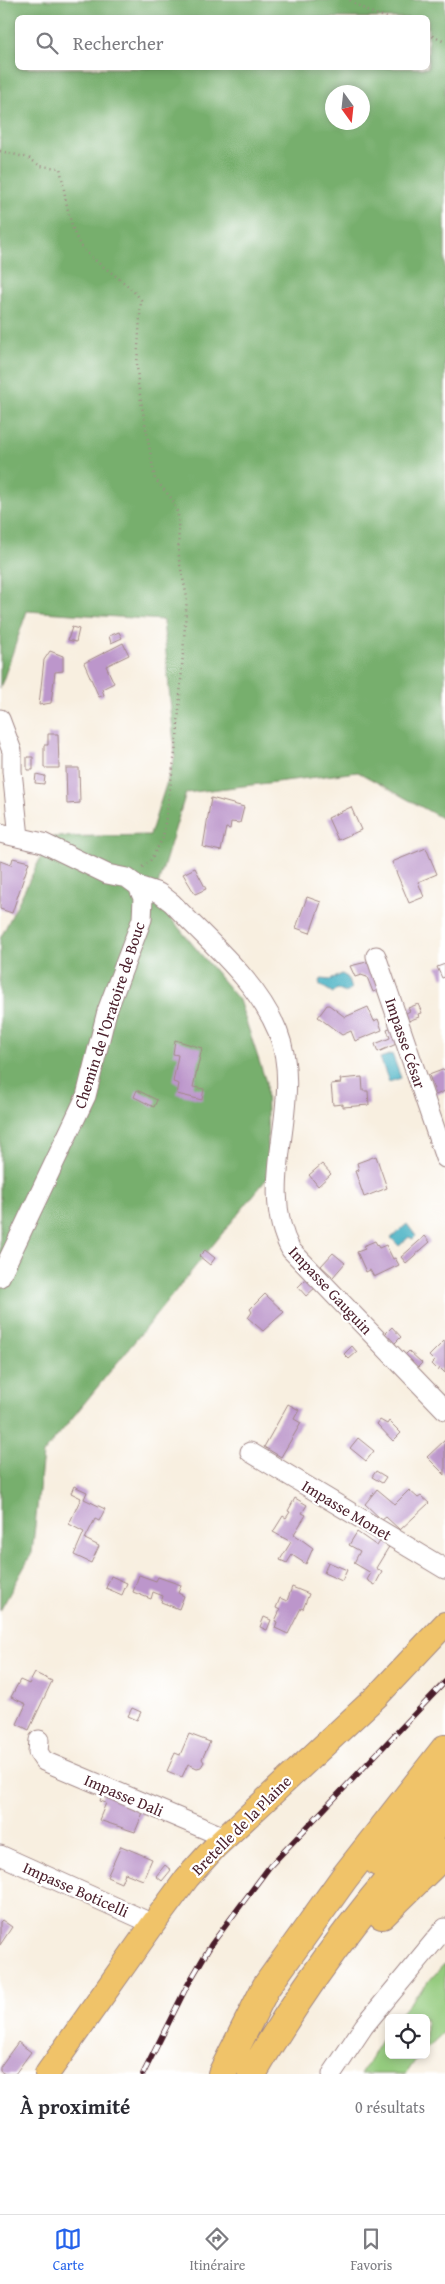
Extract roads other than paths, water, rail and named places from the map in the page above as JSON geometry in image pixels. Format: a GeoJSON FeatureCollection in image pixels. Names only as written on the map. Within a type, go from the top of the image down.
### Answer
{"type":"FeatureCollection","features":[{"type":"Feature","properties":{"kind":"highway"},"geometry":{"type":"LineString","coordinates":[[223,2072],[266,1987],[344,1878],[445,1749]]}},
{"type":"Feature","properties":{"kind":"highway"},"geometry":{"type":"LineString","coordinates":[[223,2072],[280,1985],[333,1913],[445,1786]]}},
{"type":"Feature","properties":{"kind":"highway"},"geometry":{"type":"LineString","coordinates":[[255,2069],[300,1996],[361,1914],[445,1816]]}},
{"type":"Feature","properties":{"kind":"highway"},"geometry":{"type":"LineString","coordinates":[[255,2069],[359,1940],[404,1891],[445,1853]]}},
{"type":"Feature","properties":{"kind":"main road","name":"Bretelle de la Plaine"},"geometry":{"type":"LineString","coordinates":[[47,2074],[187,1878],[224,1837],[377,1696],[445,1624]]}},
{"type":"Feature","properties":{"kind":"street"},"geometry":{"type":"LineString","coordinates":[[0,719],[12,751],[12,771],[19,837]]}},
{"type":"Feature","properties":{"kind":"street"},"geometry":{"type":"LineString","coordinates":[[0,792],[12,771]]}},
{"type":"Feature","properties":{"kind":"street"},"geometry":{"type":"LineString","coordinates":[[0,833],[43,843],[107,874],[132,882]]}},
{"type":"Feature","properties":{"kind":"street","name":"Impasse Gauguin"},"geometry":{"type":"LineString","coordinates":[[132,882],[159,893],[172,903],[254,989],[278,1033],[287,1077],[284,1133],[276,1200],[282,1234],[291,1250],[445,1410]]}},
{"type":"Feature","properties":{"kind":"street","name":"Chemin de l'Oratoire de Bouc"},"geometry":{"type":"LineString","coordinates":[[0,1277],[86,1096],[107,1012],[142,919],[143,898],[132,882]]}},
{"type":"Feature","properties":{"kind":"street","name":"Impasse César"},"geometry":{"type":"LineString","coordinates":[[376,956],[445,1158]]}},
{"type":"Feature","properties":{"kind":"street","name":"Impasse Monet"},"geometry":{"type":"LineString","coordinates":[[250,1452],[445,1569]]}},
{"type":"Feature","properties":{"kind":"street","name":"Impasse Dali"},"geometry":{"type":"LineString","coordinates":[[38,1740],[38,1752],[44,1761],[224,1837]]}},
{"type":"Feature","properties":{"kind":"street","name":"Impasse Boticelli"},"geometry":{"type":"LineString","coordinates":[[0,1855],[153,1924]]}},
{"type":"Feature","properties":{"kind":"street"},"geometry":{"type":"LineString","coordinates":[[332,2074],[364,2026],[445,1928]]}},
{"type":"Feature","properties":{"kind":"water"},"geometry":{"type":"Polygon","coordinates":[[[342,974],[347,977],[351,989],[345,993],[337,989],[333,993],[320,985],[319,981],[322,979],[330,980],[342,974]]]}},
{"type":"Feature","properties":{"kind":"water"},"geometry":{"type":"Polygon","coordinates":[[[392,1054],[401,1078],[389,1082],[380,1058],[392,1054]]]}},
{"type":"Feature","properties":{"kind":"water"},"geometry":{"type":"Polygon","coordinates":[[[407,1224],[416,1236],[413,1239],[409,1237],[399,1246],[391,1238],[407,1224]]]}},
{"type":"Feature","properties":{"kind":"railway"},"geometry":{"type":"LineString","coordinates":[[143,2074],[187,1986],[211,1945],[270,1866],[445,1682]]}}]}
